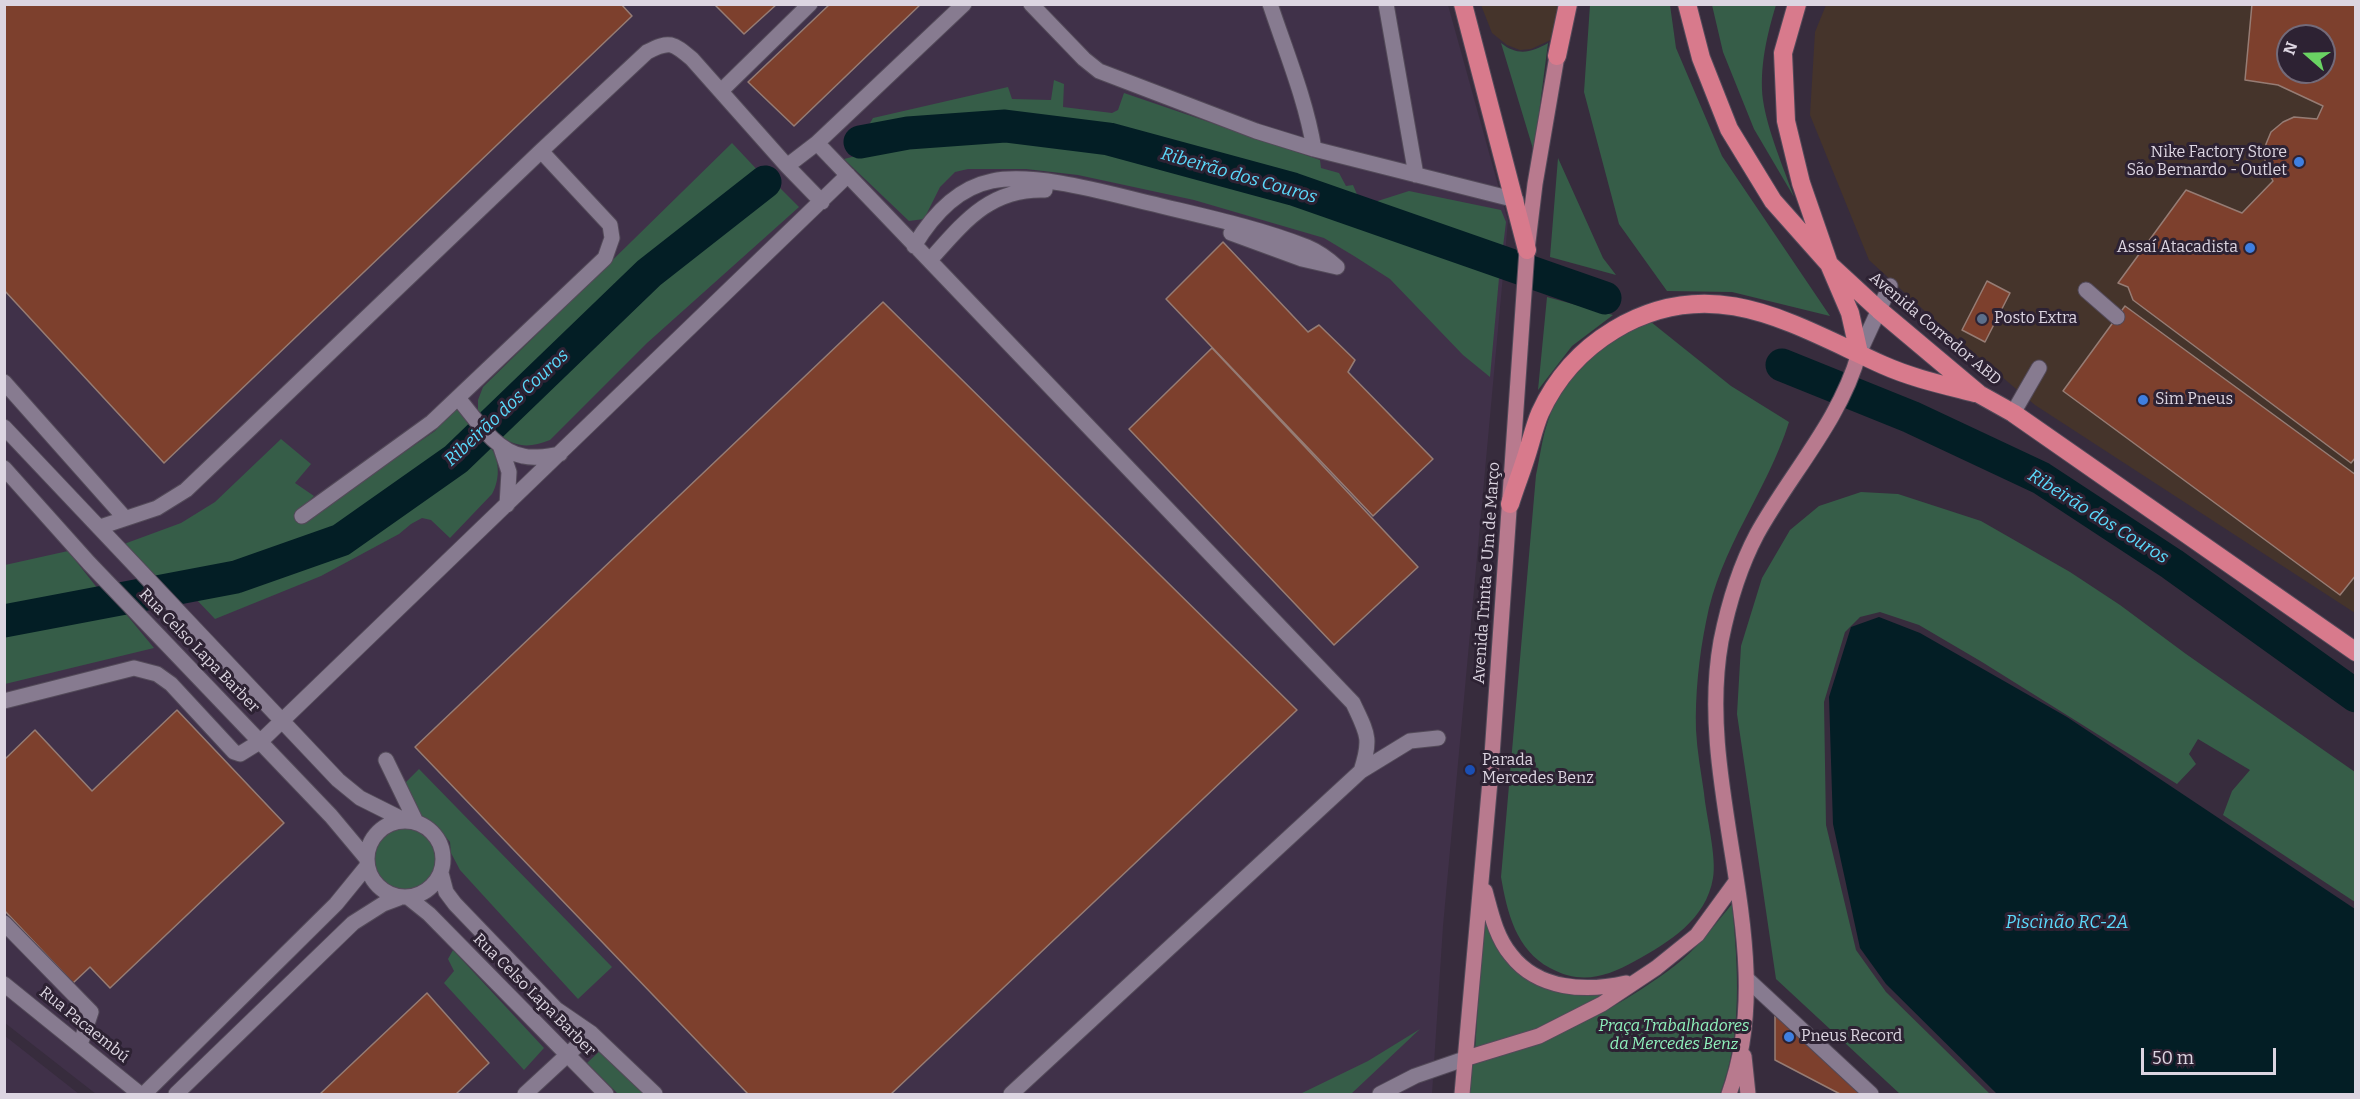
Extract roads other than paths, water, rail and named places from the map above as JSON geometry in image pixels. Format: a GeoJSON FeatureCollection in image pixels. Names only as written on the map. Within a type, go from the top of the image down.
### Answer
{"type":"FeatureCollection","features":[{"type":"Feature","properties":{"kind":"highway"},"geometry":{"type":"LineString","coordinates":[[1462,4],[1516,200],[1527,255]]}},
{"type":"Feature","properties":{"kind":"highway"},"geometry":{"type":"LineString","coordinates":[[1557,56],[1568,4]]}},
{"type":"Feature","properties":{"kind":"highway","name":"Avenida Corredor ABD"},"geometry":{"type":"LineString","coordinates":[[1687,4],[1701,58],[1729,129],[1773,201],[1829,264],[1879,310],[1979,394],[2013,413],[2355,652]]}},
{"type":"Feature","properties":{"kind":"highway"},"geometry":{"type":"LineString","coordinates":[[1797,4],[1783,53],[1786,121],[1801,183],[1829,264],[1850,313],[1856,361]]}},
{"type":"Feature","properties":{"kind":"highway"},"geometry":{"type":"LineString","coordinates":[[1510,504],[1540,414],[1557,382],[1574,360],[1597,340],[1629,321],[1654,311],[1689,303],[1711,302],[1735,305],[1776,317],[1856,361],[1884,366],[1979,394]]}},
{"type":"Feature","properties":{"kind":"main road","name":"Avenida Trinta e Um de Março"},"geometry":{"type":"LineString","coordinates":[[1462,1095],[1482,881],[1527,255],[1535,184],[1557,56]]}},
{"type":"Feature","properties":{"kind":"main road"},"geometry":{"type":"LineString","coordinates":[[1748,1095],[1743,1045],[1747,979],[1720,771],[1716,697],[1722,641],[1733,595],[1757,535],[1834,411],[1856,361]]}},
{"type":"Feature","properties":{"kind":"main road"},"geometry":{"type":"LineString","coordinates":[[1482,881],[1494,924],[1510,955],[1520,965],[1536,975],[1568,987],[1587,989],[1635,981]]}},
{"type":"Feature","properties":{"kind":"main road"},"geometry":{"type":"LineString","coordinates":[[1467,1058],[1539,1036],[1602,1004],[1678,952],[1697,935],[1736,883]]}},
{"type":"Feature","properties":{"kind":"main road"},"geometry":{"type":"LineString","coordinates":[[1729,1095],[1743,1045]]}},
{"type":"Feature","properties":{"kind":"street"},"geometry":{"type":"LineString","coordinates":[[720,91],[810,4]]}},
{"type":"Feature","properties":{"kind":"street"},"geometry":{"type":"LineString","coordinates":[[787,166],[817,143],[964,4]]}},
{"type":"Feature","properties":{"kind":"street"},"geometry":{"type":"LineString","coordinates":[[1031,4],[1084,59],[1099,70],[1256,131],[1314,149],[1516,200]]}},
{"type":"Feature","properties":{"kind":"street"},"geometry":{"type":"LineString","coordinates":[[1270,4],[1302,99],[1314,149]]}},
{"type":"Feature","properties":{"kind":"street"},"geometry":{"type":"LineString","coordinates":[[1386,4],[1416,175]]}},
{"type":"Feature","properties":{"kind":"street"},"geometry":{"type":"LineString","coordinates":[[100,527],[124,517],[157,508],[186,490],[541,151],[647,52],[663,44],[674,44],[692,59],[822,202]]}},
{"type":"Feature","properties":{"kind":"street"},"geometry":{"type":"LineString","coordinates":[[817,143],[1353,703],[1368,734],[1367,752],[1361,771]]}},
{"type":"Feature","properties":{"kind":"street"},"geometry":{"type":"LineString","coordinates":[[302,516],[432,422],[605,258],[611,246],[610,225],[541,151]]}},
{"type":"Feature","properties":{"kind":"street"},"geometry":{"type":"LineString","coordinates":[[4,701],[134,668],[156,674],[171,684],[234,752],[240,754],[261,741],[848,175]]}},
{"type":"Feature","properties":{"kind":"street"},"geometry":{"type":"LineString","coordinates":[[914,246],[925,227],[945,204],[966,190],[993,181],[1025,179],[1079,186],[1222,221],[1308,247],[1324,255],[1337,267],[1302,259],[1199,222],[1089,195],[1029,189],[996,198],[967,218],[930,260]]}},
{"type":"Feature","properties":{"kind":"street"},"geometry":{"type":"LineString","coordinates":[[1856,361],[1890,286]]}},
{"type":"Feature","properties":{"kind":"street"},"geometry":{"type":"LineString","coordinates":[[2086,290],[2117,317]]}},
{"type":"Feature","properties":{"kind":"street"},"geometry":{"type":"LineString","coordinates":[[2013,413],[2038,368]]}},
{"type":"Feature","properties":{"kind":"street"},"geometry":{"type":"LineString","coordinates":[[4,382],[124,517]]}},
{"type":"Feature","properties":{"kind":"street"},"geometry":{"type":"LineString","coordinates":[[458,398],[500,446],[510,452],[535,457],[560,454]]}},
{"type":"Feature","properties":{"kind":"street"},"geometry":{"type":"LineString","coordinates":[[4,426],[338,780],[360,798],[432,832],[442,849],[441,873],[446,892],[455,904],[556,1009],[591,1033],[655,1095]]}},
{"type":"Feature","properties":{"kind":"street"},"geometry":{"type":"LineString","coordinates":[[500,446],[509,472],[507,505]]}},
{"type":"Feature","properties":{"kind":"street","name":"Rua Celso Lapa Barber"},"geometry":{"type":"LineString","coordinates":[[4,468],[93,567],[349,836],[367,863]]}},
{"type":"Feature","properties":{"kind":"street"},"geometry":{"type":"LineString","coordinates":[[1011,1095],[1361,771],[1410,741],[1438,738]]}},
{"type":"Feature","properties":{"kind":"street"},"geometry":{"type":"LineString","coordinates":[[386,760],[411,821]]}},
{"type":"Feature","properties":{"kind":"street"},"geometry":{"type":"LineString","coordinates":[[404,898],[388,894],[378,887],[371,878],[367,863],[369,847],[383,828],[394,822],[411,821]]}},
{"type":"Feature","properties":{"kind":"street"},"geometry":{"type":"LineString","coordinates":[[142,1095],[336,904],[367,863]]}},
{"type":"Feature","properties":{"kind":"street"},"geometry":{"type":"LineString","coordinates":[[176,1095],[353,923],[382,904],[422,894],[434,885],[441,873]]}},
{"type":"Feature","properties":{"kind":"street","name":"Rua Celso Lapa Barber"},"geometry":{"type":"LineString","coordinates":[[404,898],[429,914],[606,1095]]}},
{"type":"Feature","properties":{"kind":"street"},"geometry":{"type":"LineString","coordinates":[[4,922],[91,1012],[80,1045]]}},
{"type":"Feature","properties":{"kind":"street"},"geometry":{"type":"LineString","coordinates":[[1747,979],[1871,1095]]}},
{"type":"Feature","properties":{"kind":"street","name":"Rua Pacaembú"},"geometry":{"type":"LineString","coordinates":[[4,984],[142,1095]]}},
{"type":"Feature","properties":{"kind":"street"},"geometry":{"type":"LineString","coordinates":[[525,1095],[591,1033]]}},
{"type":"Feature","properties":{"kind":"street"},"geometry":{"type":"LineString","coordinates":[[1380,1095],[1415,1077],[1467,1058]]}},
{"type":"Feature","properties":{"kind":"water","name":"Piscinão RC-2A"},"geometry":{"type":"Polygon","coordinates":[[[1879,617],[1920,633],[2067,717],[2355,909],[2355,1094],[1997,1094],[1886,984],[1860,948],[1833,824],[1829,697],[1851,627],[1879,617]]]}},
{"type":"Feature","properties":{"kind":"waterway","name":"Ribeirão dos Couros"},"geometry":{"type":"LineString","coordinates":[[860,142],[908,133],[1005,126],[1109,139],[1293,189],[1605,298]]}},
{"type":"Feature","properties":{"kind":"waterway","name":"Ribeirão dos Couros"},"geometry":{"type":"LineString","coordinates":[[4,621],[236,577],[341,540],[456,459],[649,273],[765,182]]}},
{"type":"Feature","properties":{"kind":"waterway","name":"Ribeirão dos Couros"},"geometry":{"type":"LineString","coordinates":[[1782,365],[1911,417],[2041,478],[2172,564],[2356,696]]}},
{"type":"Feature","properties":{"kind":"place","name":"Nike Factory Store São Bernardo - Outlet"},"geometry":{"type":"Point","coordinates":[2299,162]}},
{"type":"Feature","properties":{"kind":"place","name":"Assaí Atacadista"},"geometry":{"type":"Point","coordinates":[2250,248]}},
{"type":"Feature","properties":{"kind":"place","name":"Posto Extra"},"geometry":{"type":"Point","coordinates":[1982,319]}},
{"type":"Feature","properties":{"kind":"place","name":"Sim Pneus"},"geometry":{"type":"Point","coordinates":[2143,400]}},
{"type":"Feature","properties":{"kind":"place","name":"Parada Mercedes Benz"},"geometry":{"type":"Point","coordinates":[1470,770]}},
{"type":"Feature","properties":{"kind":"place","name":"Pneus Record"},"geometry":{"type":"Point","coordinates":[1789,1037]}},
{"type":"Feature","properties":{"kind":"park label","name":"Praça Trabalhadores da Mercedes Benz"},"geometry":{"type":"Point","coordinates":[1674,1036]}}]}
